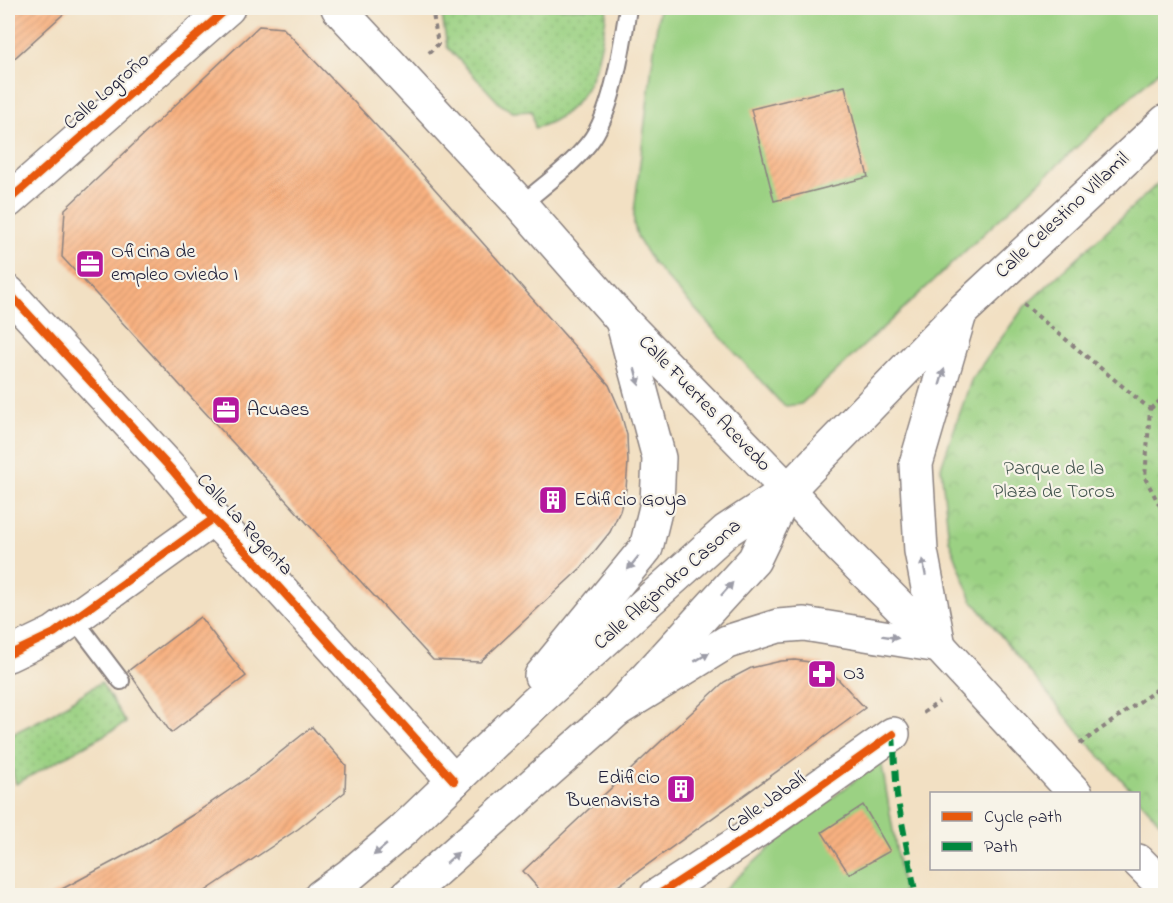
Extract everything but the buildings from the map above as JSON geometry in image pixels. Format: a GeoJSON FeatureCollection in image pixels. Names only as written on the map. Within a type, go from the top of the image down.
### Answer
{"type":"FeatureCollection","features":[{"type":"Feature","properties":{"kind":"main road","name":"Calle Logroño"},"geometry":{"type":"LineString","coordinates":[[8,201],[228,8]]}},
{"type":"Feature","properties":{"kind":"main road","name":"Calle Fuertes Acevedo"},"geometry":{"type":"LineString","coordinates":[[338,8],[521,205],[622,320],[788,490],[839,546],[939,646],[1074,792]]}},
{"type":"Feature","properties":{"kind":"main road","name":"Calle Celestino Villamil"},"geometry":{"type":"LineString","coordinates":[[788,490],[961,312],[1166,121]]}},
{"type":"Feature","properties":{"kind":"main road","name":"Calle La Regenta"},"geometry":{"type":"LineString","coordinates":[[8,292],[454,782]]}},
{"type":"Feature","properties":{"kind":"main road"},"geometry":{"type":"LineString","coordinates":[[939,646],[921,551],[916,464],[961,312]]}},
{"type":"Feature","properties":{"kind":"main road","name":"Calle Alejandro Casona"},"geometry":{"type":"LineString","coordinates":[[454,782],[646,548],[657,503],[659,458],[622,320]]}},
{"type":"Feature","properties":{"kind":"main road","name":"Calle Alejandro Casona"},"geometry":{"type":"LineString","coordinates":[[407,896],[617,710],[754,560],[788,490]]}},
{"type":"Feature","properties":{"kind":"main road","name":"Calle Alejandro Casona"},"geometry":{"type":"LineString","coordinates":[[321,896],[402,831],[533,705],[726,531],[788,490]]}},
{"type":"Feature","properties":{"kind":"main road"},"geometry":{"type":"LineString","coordinates":[[8,655],[54,633],[213,519]]}},
{"type":"Feature","properties":{"kind":"main road","name":"Calle Alejandro Casona"},"geometry":{"type":"LineString","coordinates":[[617,710],[727,642],[778,626],[804,624],[939,646]]}},
{"type":"Feature","properties":{"kind":"main road","name":"Calle Jabalí"},"geometry":{"type":"LineString","coordinates":[[656,896],[755,832],[893,734]]}},
{"type":"Feature","properties":{"kind":"main road"},"geometry":{"type":"LineString","coordinates":[[1140,863],[1166,889]]}},
{"type":"Feature","properties":{"kind":"lane"},"geometry":{"type":"LineString","coordinates":[[521,205],[577,157],[591,141],[602,121],[610,98],[628,8]]}},
{"type":"Feature","properties":{"kind":"lane"},"geometry":{"type":"LineString","coordinates":[[74,619],[121,681]]}},
{"type":"Feature","properties":{"kind":"path"},"geometry":{"type":"LineString","coordinates":[[998,277],[1025,306],[1150,409]]}},
{"type":"Feature","properties":{"kind":"path"},"geometry":{"type":"LineString","coordinates":[[1166,396],[1150,409],[1145,478],[1166,517]]}},
{"type":"Feature","properties":{"kind":"path"},"geometry":{"type":"LineString","coordinates":[[893,734],[971,680]]}},
{"type":"Feature","properties":{"kind":"path"},"geometry":{"type":"LineString","coordinates":[[1050,765],[1166,683]]}},
{"type":"Feature","properties":{"kind":"green space"},"geometry":{"type":"Polygon","coordinates":[[[441,8],[607,8],[596,64],[581,97],[554,121],[535,128],[532,111],[513,112],[500,104],[447,47],[441,8]]]}},
{"type":"Feature","properties":{"kind":"green space"},"geometry":{"type":"Polygon","coordinates":[[[659,8],[1165,8],[1165,65],[801,404],[786,406],[653,263],[638,239],[634,225],[634,212],[659,8]]]}},
{"type":"Feature","properties":{"kind":"green space","name":"Parque de la Plaza de Toros"},"geometry":{"type":"Polygon","coordinates":[[[1165,177],[1165,828],[1140,800],[1140,792],[1133,792],[1085,740],[972,600],[949,540],[941,467],[972,378],[1025,306],[1165,177]]]}},
{"type":"Feature","properties":{"kind":"green space"},"geometry":{"type":"Polygon","coordinates":[[[101,682],[126,723],[16,784],[8,756],[8,736],[48,716],[101,682]]]}},
{"type":"Feature","properties":{"kind":"green space"},"geometry":{"type":"Polygon","coordinates":[[[881,760],[904,895],[717,896],[781,838],[881,760]]]}},
{"type":"Feature","properties":{"kind":"marked path"},"geometry":{"type":"LineString","coordinates":[[893,734],[897,796],[916,896]]}},
{"type":"Feature","properties":{"kind":"cycle path"},"geometry":{"type":"LineString","coordinates":[[8,201],[228,8]]}},
{"type":"Feature","properties":{"kind":"cycle path"},"geometry":{"type":"LineString","coordinates":[[8,292],[454,781]]}},
{"type":"Feature","properties":{"kind":"cycle path"},"geometry":{"type":"LineString","coordinates":[[8,655],[54,633],[213,519]]}},
{"type":"Feature","properties":{"kind":"cycle path"},"geometry":{"type":"LineString","coordinates":[[656,896],[755,832],[893,734]]}},
{"type":"Feature","properties":{"kind":"place","name":"Oficina de empleo Oviedo I"},"geometry":{"type":"Point","coordinates":[90,264]}},
{"type":"Feature","properties":{"kind":"place","name":"Acuaes"},"geometry":{"type":"Point","coordinates":[226,410]}},
{"type":"Feature","properties":{"kind":"place","name":"Edificio Goya"},"geometry":{"type":"Point","coordinates":[553,500]}},
{"type":"Feature","properties":{"kind":"place","name":"O3"},"geometry":{"type":"Point","coordinates":[822,674]}},
{"type":"Feature","properties":{"kind":"place","name":"Edificio Buenavista"},"geometry":{"type":"Point","coordinates":[681,789]}}]}
